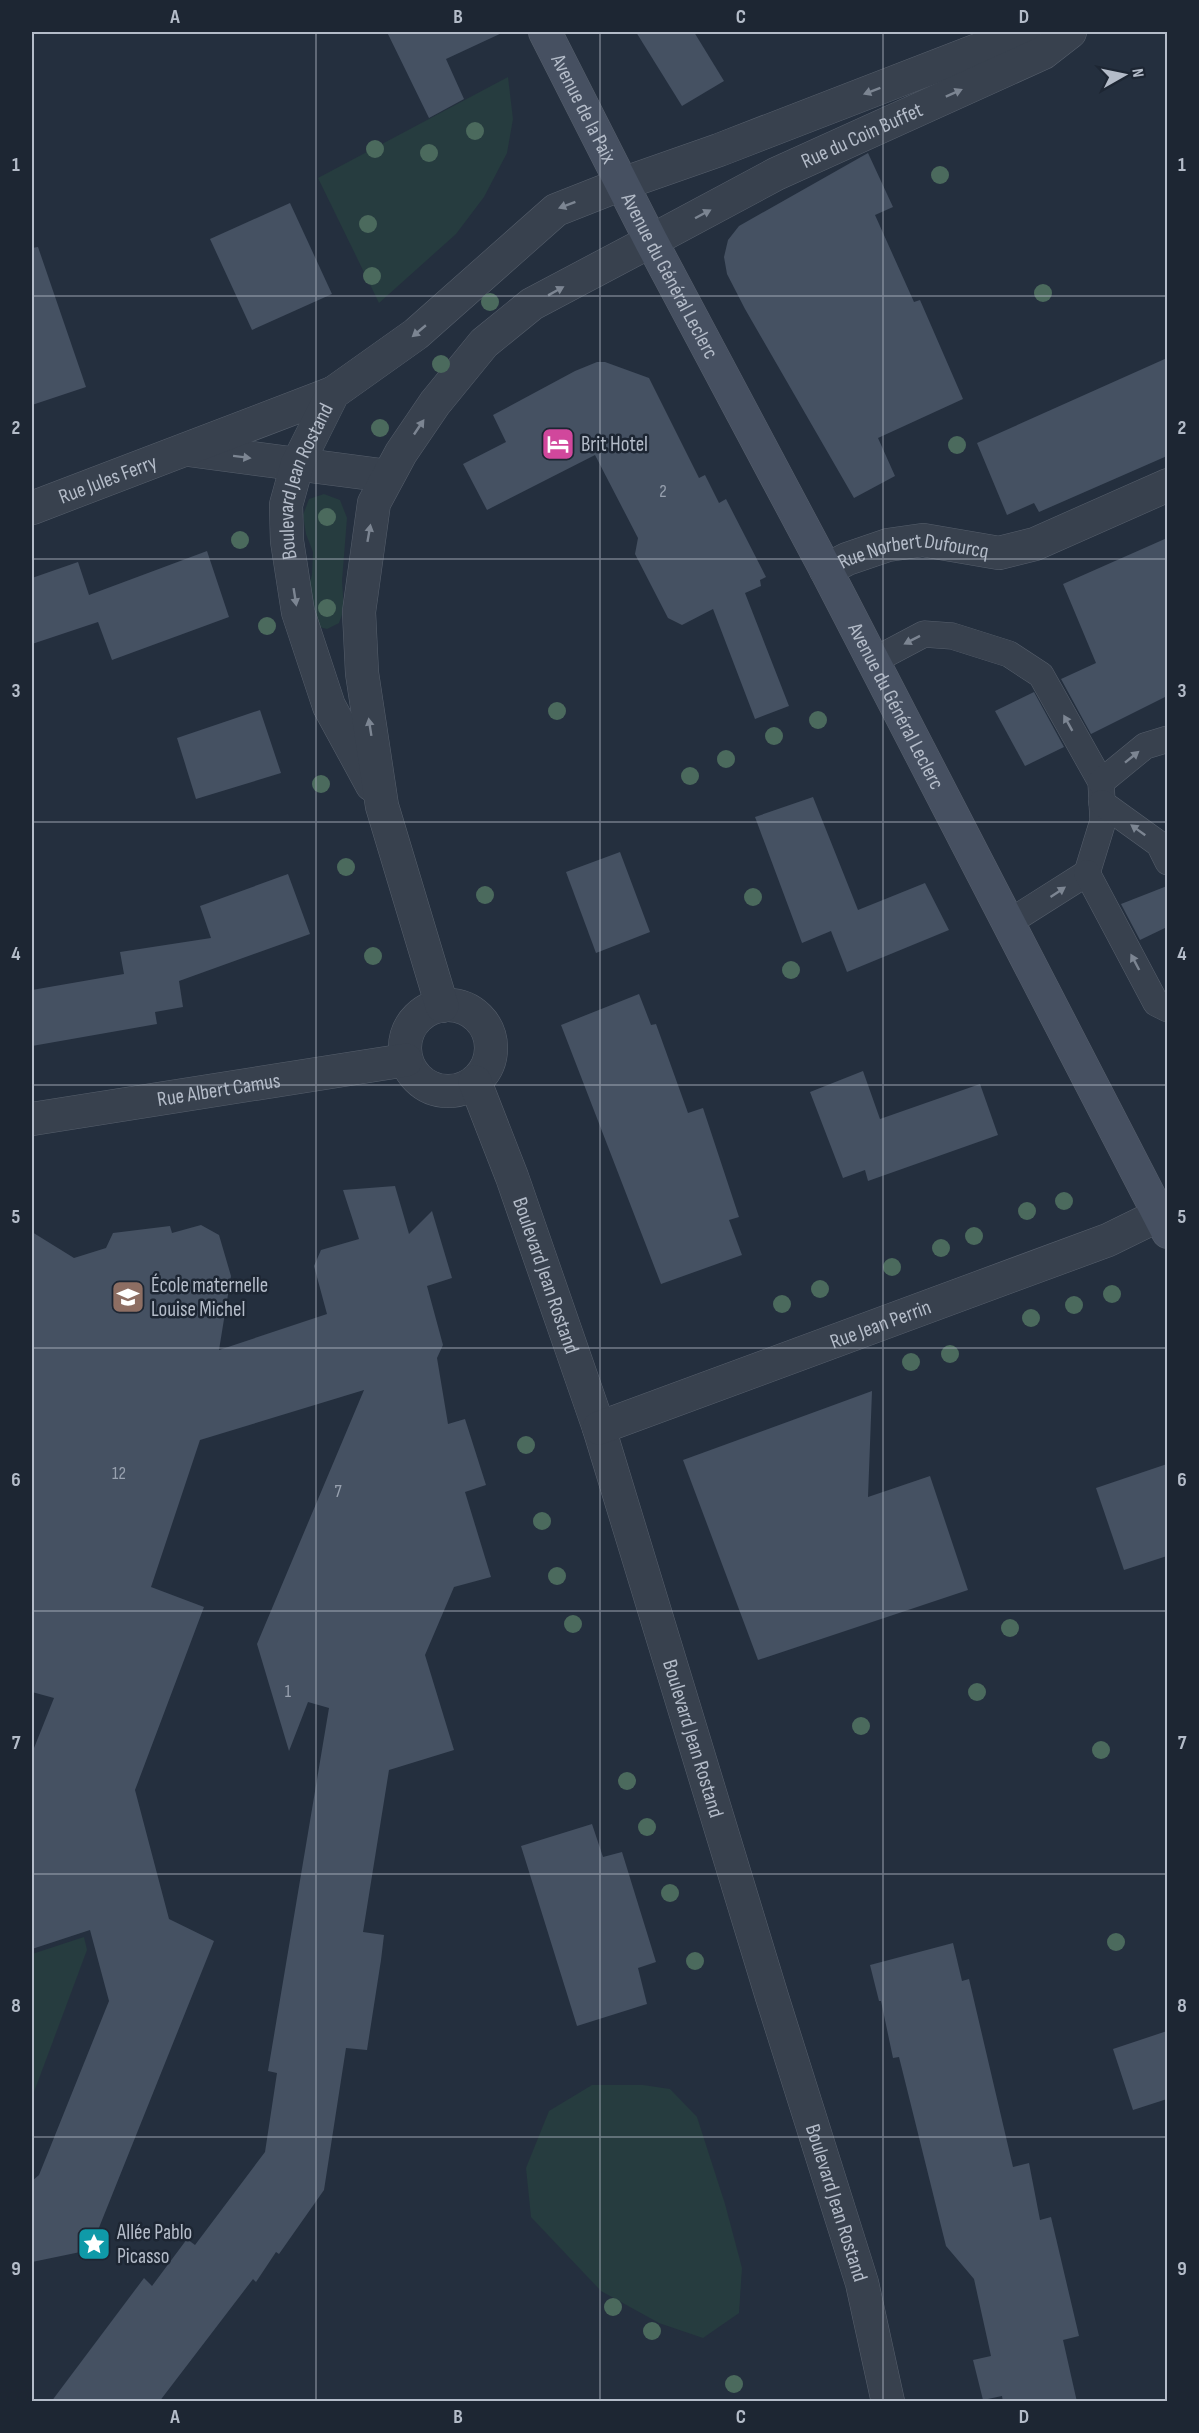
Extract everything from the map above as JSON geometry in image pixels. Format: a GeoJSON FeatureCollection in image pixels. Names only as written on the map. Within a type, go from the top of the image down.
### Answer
{"type":"FeatureCollection","features":[{"type":"Feature","properties":{"kind":"main road","name":"Avenue de la Paix"},"geometry":{"type":"LineString","coordinates":[[545,32],[622,184]]}},
{"type":"Feature","properties":{"kind":"main road","name":"Avenue du Général Leclerc"},"geometry":{"type":"LineString","coordinates":[[622,184],[826,570],[1163,1224]]}},
{"type":"Feature","properties":{"kind":"street","name":"Rue du Coin Buffet"},"geometry":{"type":"LineString","coordinates":[[622,184],[719,150],[1024,32]]}},
{"type":"Feature","properties":{"kind":"street","name":"Rue du Coin Buffet"},"geometry":{"type":"LineString","coordinates":[[651,241],[776,174],[1043,54],[1070,32]]}},
{"type":"Feature","properties":{"kind":"street","name":"Boulevard Jean Rostand"},"geometry":{"type":"LineString","coordinates":[[382,806],[329,706],[298,612],[286,541],[286,505],[297,465],[333,393],[416,334],[556,210],[622,184]]}},
{"type":"Feature","properties":{"kind":"street","name":"Boulevard Jean Rostand"},"geometry":{"type":"LineString","coordinates":[[442,1006],[382,806],[362,673],[359,612],[374,503],[401,453],[435,403],[484,343],[532,304],[651,241]]}},
{"type":"Feature","properties":{"kind":"street","name":"Rue Jules Ferry"},"geometry":{"type":"LineString","coordinates":[[32,508],[333,393]]}},
{"type":"Feature","properties":{"kind":"street","name":"Rue Jules Ferry"},"geometry":{"type":"LineString","coordinates":[[184,450],[388,477]]}},
{"type":"Feature","properties":{"kind":"street","name":"Rue Norbert Dufourcq"},"geometry":{"type":"LineString","coordinates":[[826,570],[847,559],[888,545],[923,540],[999,553],[1035,544],[1167,484]]}},
{"type":"Feature","properties":{"kind":"street"},"geometry":{"type":"LineString","coordinates":[[442,1006],[456,1006],[480,1019],[491,1044],[490,1058],[484,1071],[475,1082],[456,1090],[435,1090],[417,1078],[406,1060],[406,1038],[416,1019],[428,1010],[442,1006]]}},
{"type":"Feature","properties":{"kind":"street","name":"Rue Albert Camus"},"geometry":{"type":"LineString","coordinates":[[32,1119],[406,1060]]}},
{"type":"Feature","properties":{"kind":"street","name":"Boulevard Jean Rostand"},"geometry":{"type":"LineString","coordinates":[[475,1082],[512,1177],[599,1428],[772,1997],[862,2283],[888,2402]]}},
{"type":"Feature","properties":{"kind":"street","name":"Rue Jean Perrin"},"geometry":{"type":"LineString","coordinates":[[599,1428],[1108,1240],[1163,1224]]}},
{"type":"Feature","properties":{"kind":"lane"},"geometry":{"type":"LineString","coordinates":[[873,661],[924,634],[952,636],[1009,654],[1041,675],[1101,793],[1159,844],[1167,862]]}},
{"type":"Feature","properties":{"kind":"lane"},"geometry":{"type":"LineString","coordinates":[[1008,923],[1087,873],[1103,821],[1101,793],[1145,746],[1167,739]]}},
{"type":"Feature","properties":{"kind":"lane"},"geometry":{"type":"LineString","coordinates":[[1087,873],[1156,1003],[1167,1009]]}},
{"type":"Feature","properties":{"kind":"green space"},"geometry":{"type":"Polygon","coordinates":[[[508,77],[513,119],[507,153],[484,197],[456,234],[379,303],[318,178],[508,77]]]}},
{"type":"Feature","properties":{"kind":"green space"},"geometry":{"type":"Polygon","coordinates":[[[324,494],[340,500],[347,518],[342,581],[344,609],[339,623],[327,629],[315,626],[305,598],[312,575],[313,552],[306,534],[303,515],[309,499],[324,494]]]}},
{"type":"Feature","properties":{"kind":"green space"},"geometry":{"type":"Polygon","coordinates":[[[84,1937],[87,1950],[34,2092],[32,2091],[32,1954],[84,1937]]]}},
{"type":"Feature","properties":{"kind":"green space"},"geometry":{"type":"Polygon","coordinates":[[[592,2085],[643,2085],[670,2089],[697,2117],[725,2204],[742,2268],[739,2313],[703,2338],[659,2323],[601,2291],[531,2217],[526,2168],[549,2111],[592,2085]]]}},
{"type":"Feature","properties":{"kind":"building"},"geometry":{"type":"Polygon","coordinates":[[[387,32],[504,32],[446,59],[464,99],[429,118],[387,32]]]}},
{"type":"Feature","properties":{"kind":"building"},"geometry":{"type":"Polygon","coordinates":[[[636,32],[694,32],[724,81],[682,106],[636,32]]]}},
{"type":"Feature","properties":{"kind":"building"},"geometry":{"type":"Polygon","coordinates":[[[868,153],[893,207],[875,215],[914,302],[920,300],[963,399],[878,438],[895,476],[854,498],[745,309],[727,274],[724,257],[728,240],[739,226],[868,153]]]}},
{"type":"Feature","properties":{"kind":"building"},"geometry":{"type":"Polygon","coordinates":[[[290,203],[332,294],[252,330],[210,239],[290,203]]]}},
{"type":"Feature","properties":{"kind":"building"},"geometry":{"type":"Polygon","coordinates":[[[38,247],[86,387],[32,405],[32,248],[38,247]]]}},
{"type":"Feature","properties":{"kind":"building"},"geometry":{"type":"Polygon","coordinates":[[[1167,358],[1167,456],[1039,512],[1034,503],[1007,515],[977,443],[1167,358]]]}},
{"type":"Feature","properties":{"kind":"building"},"geometry":{"type":"Polygon","coordinates":[[[597,362],[605,362],[649,378],[699,478],[705,475],[719,503],[726,499],[766,577],[760,580],[761,586],[745,593],[789,706],[755,719],[713,609],[682,625],[668,618],[635,554],[638,538],[595,455],[487,510],[463,464],[506,442],[493,415],[575,371],[597,362]]]}},
{"type":"Feature","properties":{"kind":"building"},"geometry":{"type":"Polygon","coordinates":[[[1167,538],[1167,696],[1091,734],[1061,679],[1096,663],[1063,584],[1167,538]]]}},
{"type":"Feature","properties":{"kind":"building"},"geometry":{"type":"Polygon","coordinates":[[[207,551],[229,617],[112,660],[98,622],[32,644],[32,578],[78,562],[89,595],[207,551]]]}},
{"type":"Feature","properties":{"kind":"building"},"geometry":{"type":"Polygon","coordinates":[[[1034,692],[1064,747],[1025,766],[995,711],[1034,692]]]}},
{"type":"Feature","properties":{"kind":"building"},"geometry":{"type":"Polygon","coordinates":[[[260,710],[281,773],[196,799],[177,738],[260,710]]]}},
{"type":"Feature","properties":{"kind":"building"},"geometry":{"type":"Polygon","coordinates":[[[813,797],[858,910],[925,883],[949,930],[847,972],[831,931],[802,943],[755,817],[813,797]]]}},
{"type":"Feature","properties":{"kind":"building"},"geometry":{"type":"Polygon","coordinates":[[[620,852],[650,932],[596,953],[566,872],[620,852]]]}},
{"type":"Feature","properties":{"kind":"building"},"geometry":{"type":"Polygon","coordinates":[[[288,874],[310,934],[179,981],[183,1007],[155,1012],[157,1024],[32,1046],[32,990],[124,974],[120,952],[211,938],[200,906],[288,874]]]}},
{"type":"Feature","properties":{"kind":"building"},"geometry":{"type":"Polygon","coordinates":[[[1167,886],[1167,927],[1140,940],[1121,904],[1167,886]]]}},
{"type":"Feature","properties":{"kind":"building"},"geometry":{"type":"Polygon","coordinates":[[[639,994],[651,1025],[656,1024],[688,1113],[703,1108],[739,1217],[729,1220],[742,1255],[661,1284],[561,1025],[639,994]]]}},
{"type":"Feature","properties":{"kind":"building"},"geometry":{"type":"Polygon","coordinates":[[[863,1071],[880,1119],[980,1084],[998,1135],[868,1181],[865,1170],[843,1178],[810,1092],[863,1071]]]}},
{"type":"Feature","properties":{"kind":"building"},"geometry":{"type":"Polygon","coordinates":[[[395,1186],[409,1234],[432,1211],[452,1278],[427,1286],[443,1345],[437,1358],[448,1424],[465,1419],[486,1485],[465,1492],[491,1577],[454,1587],[425,1655],[454,1750],[389,1770],[363,1932],[384,1935],[381,1960],[367,2050],[346,2048],[324,2190],[279,2254],[276,2252],[256,2282],[253,2279],[159,2402],[51,2402],[144,2278],[152,2286],[187,2239],[195,2245],[265,2152],[277,2073],[268,2071],[329,1708],[308,1702],[289,1751],[257,1644],[364,1390],[200,1440],[151,1587],[204,1607],[135,1790],[169,1919],[214,1941],[90,2250],[32,2262],[32,2181],[39,2175],[109,2001],[90,1930],[32,1949],[32,1753],[54,1698],[32,1692],[32,1232],[74,1258],[106,1248],[113,1233],[170,1226],[172,1233],[201,1225],[219,1235],[231,1276],[219,1350],[327,1314],[314,1266],[321,1250],[359,1239],[343,1190],[395,1186]]]}},
{"type":"Feature","properties":{"kind":"building"},"geometry":{"type":"Polygon","coordinates":[[[872,1391],[868,1497],[930,1476],[968,1590],[758,1660],[683,1460],[872,1391]]]}},
{"type":"Feature","properties":{"kind":"building"},"geometry":{"type":"Polygon","coordinates":[[[1167,1464],[1167,1556],[1124,1570],[1096,1488],[1167,1464]]]}},
{"type":"Feature","properties":{"kind":"building"},"geometry":{"type":"Polygon","coordinates":[[[592,1824],[603,1857],[622,1852],[656,1962],[638,1968],[647,2004],[577,2026],[521,1846],[592,1824]]]}},
{"type":"Feature","properties":{"kind":"building"},"geometry":{"type":"Polygon","coordinates":[[[953,1943],[962,1981],[969,1979],[1013,2167],[1029,2163],[1040,2220],[1051,2217],[1079,2336],[1063,2340],[1077,2402],[1003,2402],[1002,2396],[983,2400],[973,2360],[991,2356],[974,2279],[946,2246],[899,2057],[893,2058],[881,2001],[879,2001],[870,1965],[953,1943]]]}},
{"type":"Feature","properties":{"kind":"building"},"geometry":{"type":"Polygon","coordinates":[[[1167,2031],[1167,2099],[1133,2110],[1113,2049],[1167,2031]]]}},
{"type":"Feature","properties":{"kind":"place","name":"Brit Hotel"},"geometry":{"type":"Point","coordinates":[558,444]}},
{"type":"Feature","properties":{"kind":"place","name":"École maternelle Louise Michel"},"geometry":{"type":"Point","coordinates":[128,1297]}},
{"type":"Feature","properties":{"kind":"place","name":"Allée Pablo Picasso"},"geometry":{"type":"Point","coordinates":[94,2244]}}]}
